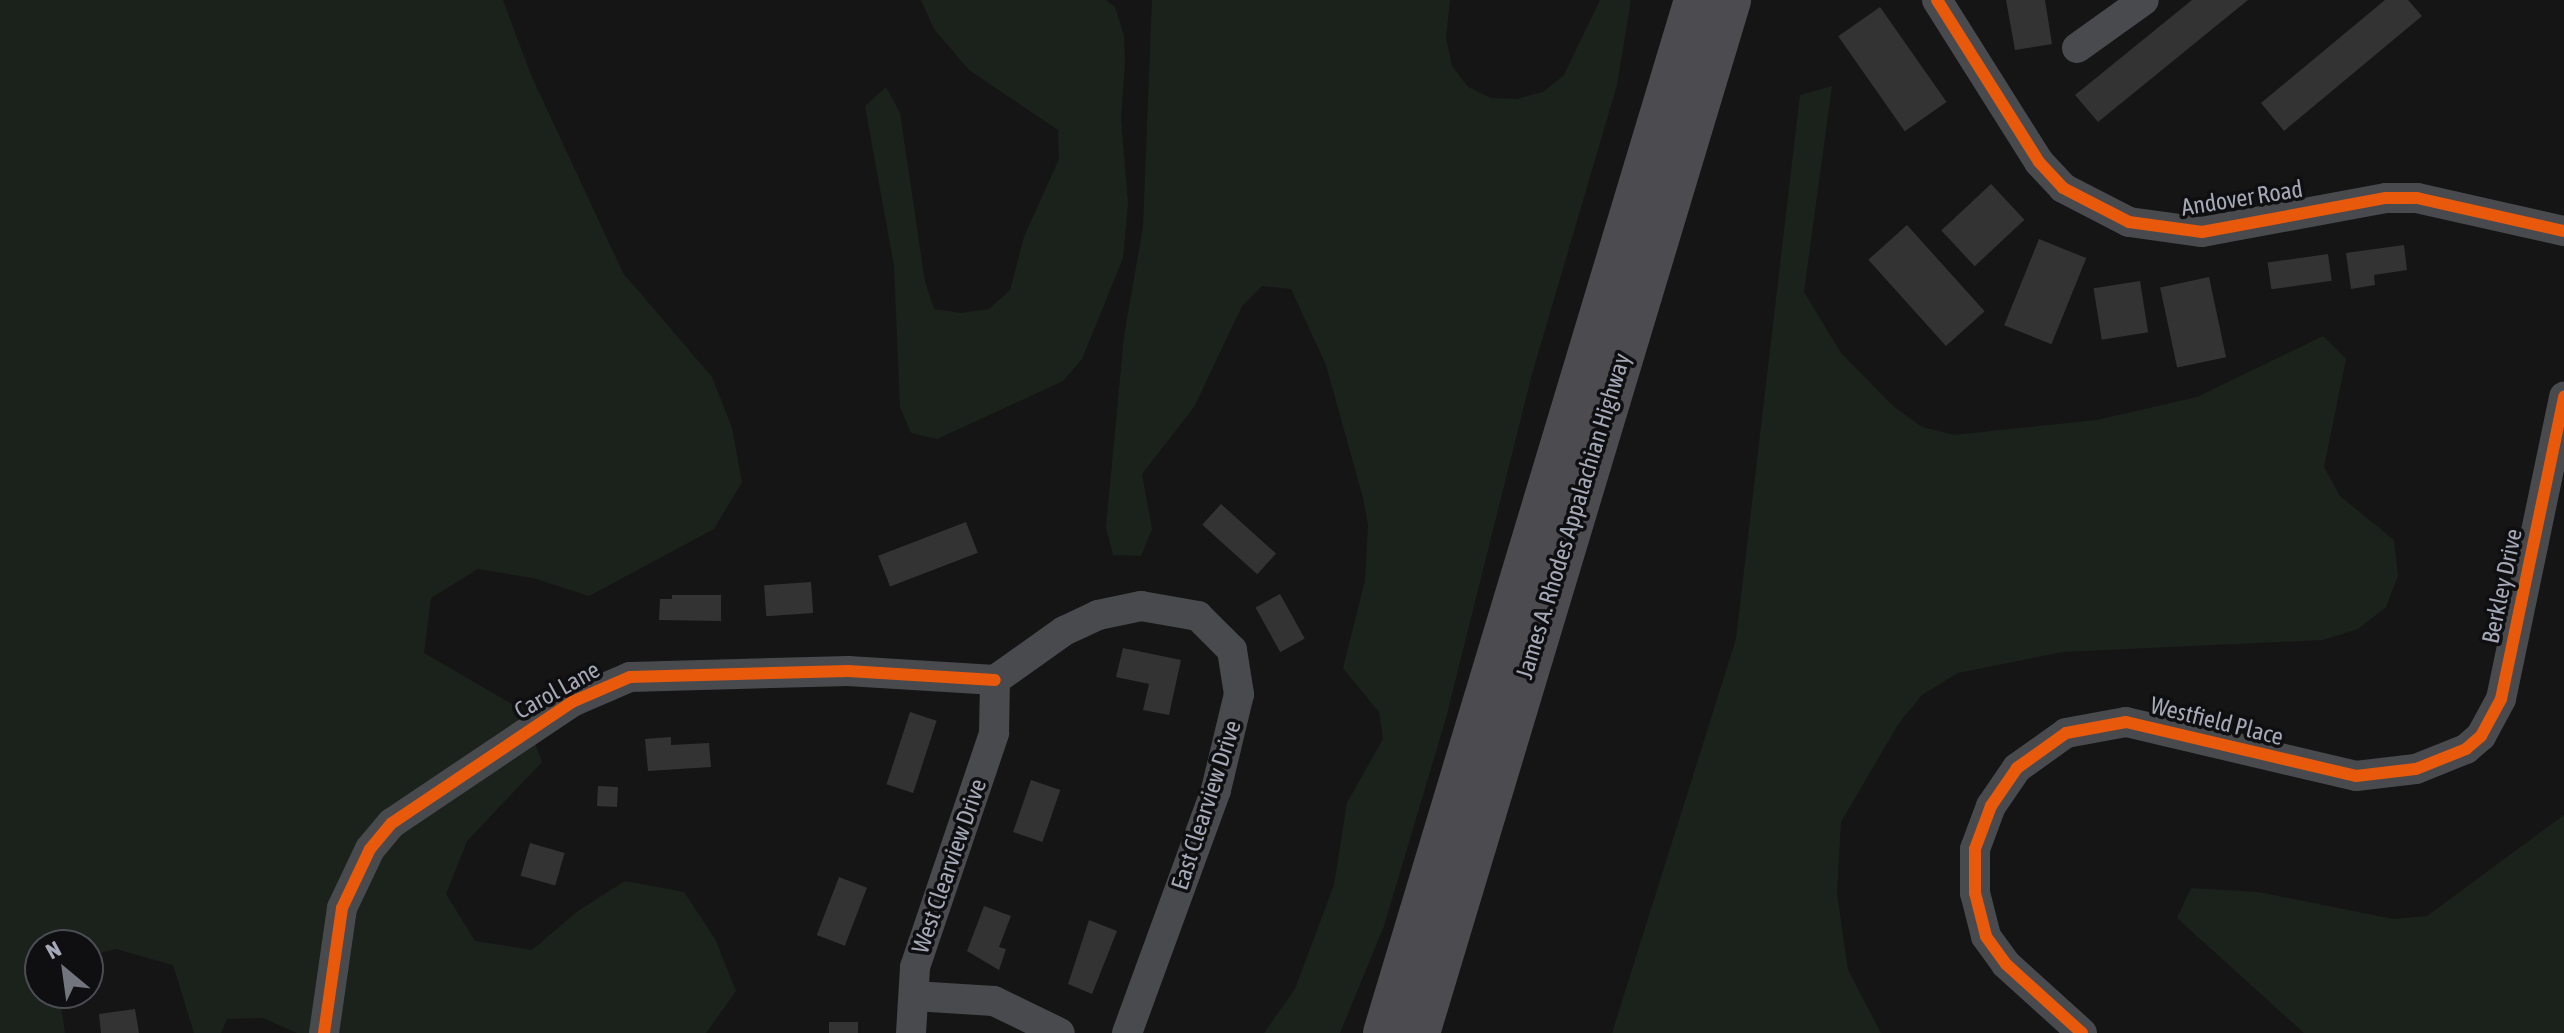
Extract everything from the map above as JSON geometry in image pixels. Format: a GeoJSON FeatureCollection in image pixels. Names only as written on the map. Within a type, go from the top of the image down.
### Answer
{"type":"FeatureCollection","features":[{"type":"Feature","properties":{"kind":"highway","name":"James A. Rhodes Appalachian Highway"},"geometry":{"type":"LineString","coordinates":[[1385,1033],[1696,0]]}},
{"type":"Feature","properties":{"kind":"highway","name":"James A. Rhodes Appalachian Highway"},"geometry":{"type":"LineString","coordinates":[[1418,1033],[1729,0]]}},
{"type":"Feature","properties":{"kind":"street","name":"Andover Road"},"geometry":{"type":"LineString","coordinates":[[1937,0],[2039,162],[2063,188],[2129,222],[2202,232],[2386,198],[2417,198],[2564,231]]}},
{"type":"Feature","properties":{"kind":"street"},"geometry":{"type":"LineString","coordinates":[[2077,48],[2144,0]]}},
{"type":"Feature","properties":{"kind":"street","name":"Berkley Drive"},"geometry":{"type":"LineString","coordinates":[[2445,760],[2481,736],[2501,699],[2564,397]]}},
{"type":"Feature","properties":{"kind":"street","name":"East Clearview Drive"},"geometry":{"type":"LineString","coordinates":[[995,680],[1064,631],[1098,615],[1141,606],[1198,616],[1232,650],[1239,694],[1216,790],[1127,1033]]}},
{"type":"Feature","properties":{"kind":"street","name":"Carol Lane"},"geometry":{"type":"LineString","coordinates":[[324,1033],[342,908],[370,849],[392,823],[572,702],[630,677],[848,671],[995,680]]}},
{"type":"Feature","properties":{"kind":"street","name":"West Clearview Drive"},"geometry":{"type":"LineString","coordinates":[[911,1033],[922,937],[994,733],[995,680]]}},
{"type":"Feature","properties":{"kind":"street","name":"Westfield Place"},"geometry":{"type":"LineString","coordinates":[[2082,1033],[2006,964],[1986,936],[1975,893],[1975,849],[1991,806],[2017,768],[2066,733],[2126,722],[2356,776],[2390,775],[2445,760]]}},
{"type":"Feature","properties":{"kind":"street"},"geometry":{"type":"LineString","coordinates":[[914,996],[994,1001],[1060,1033]]}},
{"type":"Feature","properties":{"kind":"shaded area"},"geometry":{"type":"Polygon","coordinates":[[[0,0],[503,0],[531,75],[623,273],[712,377],[732,428],[742,482],[714,529],[589,596],[533,578],[478,569],[431,598],[424,653],[522,710],[542,762],[467,841],[446,894],[475,941],[532,950],[578,911],[625,881],[684,892],[715,939],[736,991],[706,1033],[297,1033],[263,1018],[227,1019],[221,1033],[194,1033],[173,965],[116,949],[104,952],[104,929],[24,929],[24,1009],[61,1009],[65,1033],[0,1033],[0,0]]]}},
{"type":"Feature","properties":{"kind":"shaded area"},"geometry":{"type":"Polygon","coordinates":[[[921,0],[1106,0],[1115,7],[1124,36],[1125,63],[1121,119],[1128,203],[1123,258],[1082,359],[1063,381],[937,439],[911,433],[900,407],[894,266],[865,106],[886,87],[900,113],[925,282],[934,309],[961,313],[989,309],[1010,290],[1024,237],[1059,159],[1058,130],[969,70],[934,29],[921,0]]]}},
{"type":"Feature","properties":{"kind":"shaded area"},"geometry":{"type":"Polygon","coordinates":[[[1152,0],[1450,0],[1446,38],[1452,66],[1468,87],[1491,98],[1517,99],[1543,92],[1564,75],[1600,0],[1631,0],[1617,85],[1532,374],[1446,718],[1384,926],[1340,1033],[1264,1033],[1295,989],[1334,885],[1347,803],[1383,739],[1379,712],[1343,668],[1365,581],[1368,525],[1363,498],[1326,365],[1291,289],[1262,286],[1242,306],[1194,407],[1142,474],[1152,529],[1141,556],[1113,555],[1106,527],[1124,336],[1143,227],[1152,0]]]}},
{"type":"Feature","properties":{"kind":"shaded area"},"geometry":{"type":"Polygon","coordinates":[[[1832,86],[1804,292],[1841,353],[1893,406],[1922,427],[1954,435],[2097,420],[2197,397],[2323,336],[2346,359],[2324,467],[2340,496],[2394,540],[2398,576],[2386,607],[2358,629],[2323,640],[2062,652],[1958,673],[1922,695],[1899,723],[1841,822],[1837,893],[1848,970],[1881,1033],[1612,1033],[1736,639],[1800,95],[1832,86]]]}},
{"type":"Feature","properties":{"kind":"shaded area"},"geometry":{"type":"Polygon","coordinates":[[[2564,815],[2564,1033],[2304,1033],[2177,918],[2191,888],[2258,892],[2393,919],[2427,916],[2564,815]]]}},
{"type":"Feature","properties":{"kind":"building"},"geometry":{"type":"Polygon","coordinates":[[[2006,0],[2045,0],[2052,44],[2015,50],[2006,0]]]}},
{"type":"Feature","properties":{"kind":"building"},"geometry":{"type":"Polygon","coordinates":[[[2192,0],[2248,0],[2098,122],[2075,95],[2192,0]]]}},
{"type":"Feature","properties":{"kind":"building"},"geometry":{"type":"Polygon","coordinates":[[[2385,0],[2408,0],[2422,16],[2284,131],[2261,103],[2385,0]]]}},
{"type":"Feature","properties":{"kind":"building"},"geometry":{"type":"Polygon","coordinates":[[[1880,7],[1947,102],[1905,131],[1838,36],[1880,7]]]}},
{"type":"Feature","properties":{"kind":"building"},"geometry":{"type":"Polygon","coordinates":[[[1991,184],[2024,220],[1975,266],[1941,230],[1991,184]]]}},
{"type":"Feature","properties":{"kind":"building"},"geometry":{"type":"Polygon","coordinates":[[[1907,225],[1985,311],[1946,346],[1868,260],[1907,225]]]}},
{"type":"Feature","properties":{"kind":"building"},"geometry":{"type":"Polygon","coordinates":[[[2039,239],[2086,258],[2051,344],[2004,325],[2039,239]]]}},
{"type":"Feature","properties":{"kind":"building"},"geometry":{"type":"Polygon","coordinates":[[[2404,245],[2407,270],[2374,275],[2375,285],[2351,289],[2346,253],[2404,245]]]}},
{"type":"Feature","properties":{"kind":"building"},"geometry":{"type":"Polygon","coordinates":[[[2328,254],[2332,281],[2271,289],[2268,262],[2328,254]]]}},
{"type":"Feature","properties":{"kind":"building"},"geometry":{"type":"Polygon","coordinates":[[[2209,277],[2226,357],[2177,368],[2160,287],[2209,277]]]}},
{"type":"Feature","properties":{"kind":"building"},"geometry":{"type":"Polygon","coordinates":[[[2140,281],[2148,332],[2102,340],[2094,288],[2140,281]]]}},
{"type":"Feature","properties":{"kind":"building"},"geometry":{"type":"Polygon","coordinates":[[[1221,504],[1276,554],[1257,574],[1202,525],[1221,504]]]}},
{"type":"Feature","properties":{"kind":"building"},"geometry":{"type":"Polygon","coordinates":[[[966,522],[978,553],[890,586],[878,556],[966,522]]]}},
{"type":"Feature","properties":{"kind":"building"},"geometry":{"type":"Polygon","coordinates":[[[811,582],[813,613],[766,616],[764,585],[811,582]]]}},
{"type":"Feature","properties":{"kind":"building"},"geometry":{"type":"Polygon","coordinates":[[[1280,594],[1305,639],[1280,652],[1256,608],[1280,594]]]}},
{"type":"Feature","properties":{"kind":"building"},"geometry":{"type":"Polygon","coordinates":[[[672,595],[721,595],[721,621],[659,620],[660,599],[672,599],[672,595]]]}},
{"type":"Feature","properties":{"kind":"building"},"geometry":{"type":"Polygon","coordinates":[[[1123,648],[1181,660],[1169,715],[1143,710],[1149,684],[1116,677],[1123,648]]]}},
{"type":"Feature","properties":{"kind":"building"},"geometry":{"type":"Polygon","coordinates":[[[910,712],[937,721],[913,793],[887,784],[910,712]]]}},
{"type":"Feature","properties":{"kind":"building"},"geometry":{"type":"Polygon","coordinates":[[[671,737],[671,745],[709,743],[711,767],[648,771],[645,739],[671,737]]]}},
{"type":"Feature","properties":{"kind":"building"},"geometry":{"type":"Polygon","coordinates":[[[1031,780],[1060,790],[1042,842],[1013,832],[1031,780]]]}},
{"type":"Feature","properties":{"kind":"building"},"geometry":{"type":"Polygon","coordinates":[[[598,786],[618,787],[617,807],[597,806],[598,786]]]}},
{"type":"Feature","properties":{"kind":"building"},"geometry":{"type":"Polygon","coordinates":[[[530,843],[565,853],[555,886],[521,876],[530,843]]]}},
{"type":"Feature","properties":{"kind":"building"},"geometry":{"type":"Polygon","coordinates":[[[839,877],[867,888],[845,946],[817,935],[839,877]]]}},
{"type":"Feature","properties":{"kind":"building"},"geometry":{"type":"Polygon","coordinates":[[[984,906],[1011,916],[999,947],[1006,949],[999,970],[967,951],[984,906]]]}},
{"type":"Feature","properties":{"kind":"building"},"geometry":{"type":"Polygon","coordinates":[[[1089,920],[1117,931],[1092,994],[1068,984],[1089,920]]]}},
{"type":"Feature","properties":{"kind":"building"},"geometry":{"type":"Polygon","coordinates":[[[135,1009],[139,1033],[101,1033],[99,1014],[135,1009]]]}},
{"type":"Feature","properties":{"kind":"building"},"geometry":{"type":"Polygon","coordinates":[[[829,1022],[858,1022],[858,1033],[829,1033],[829,1022]]]}},
{"type":"Feature","properties":{"kind":"cycle path"},"geometry":{"type":"LineString","coordinates":[[1937,0],[2039,162],[2063,188],[2129,222],[2202,232],[2386,198],[2417,198],[2564,231]]}},
{"type":"Feature","properties":{"kind":"cycle path"},"geometry":{"type":"LineString","coordinates":[[2082,1033],[2006,964],[1986,936],[1975,893],[1975,849],[1991,806],[2017,768],[2066,733],[2126,722],[2356,776],[2416,769],[2466,749],[2481,736],[2501,699],[2564,397]]}},
{"type":"Feature","properties":{"kind":"cycle path"},"geometry":{"type":"LineString","coordinates":[[324,1033],[342,908],[370,849],[392,823],[572,702],[630,677],[848,671],[995,680]]}}]}
